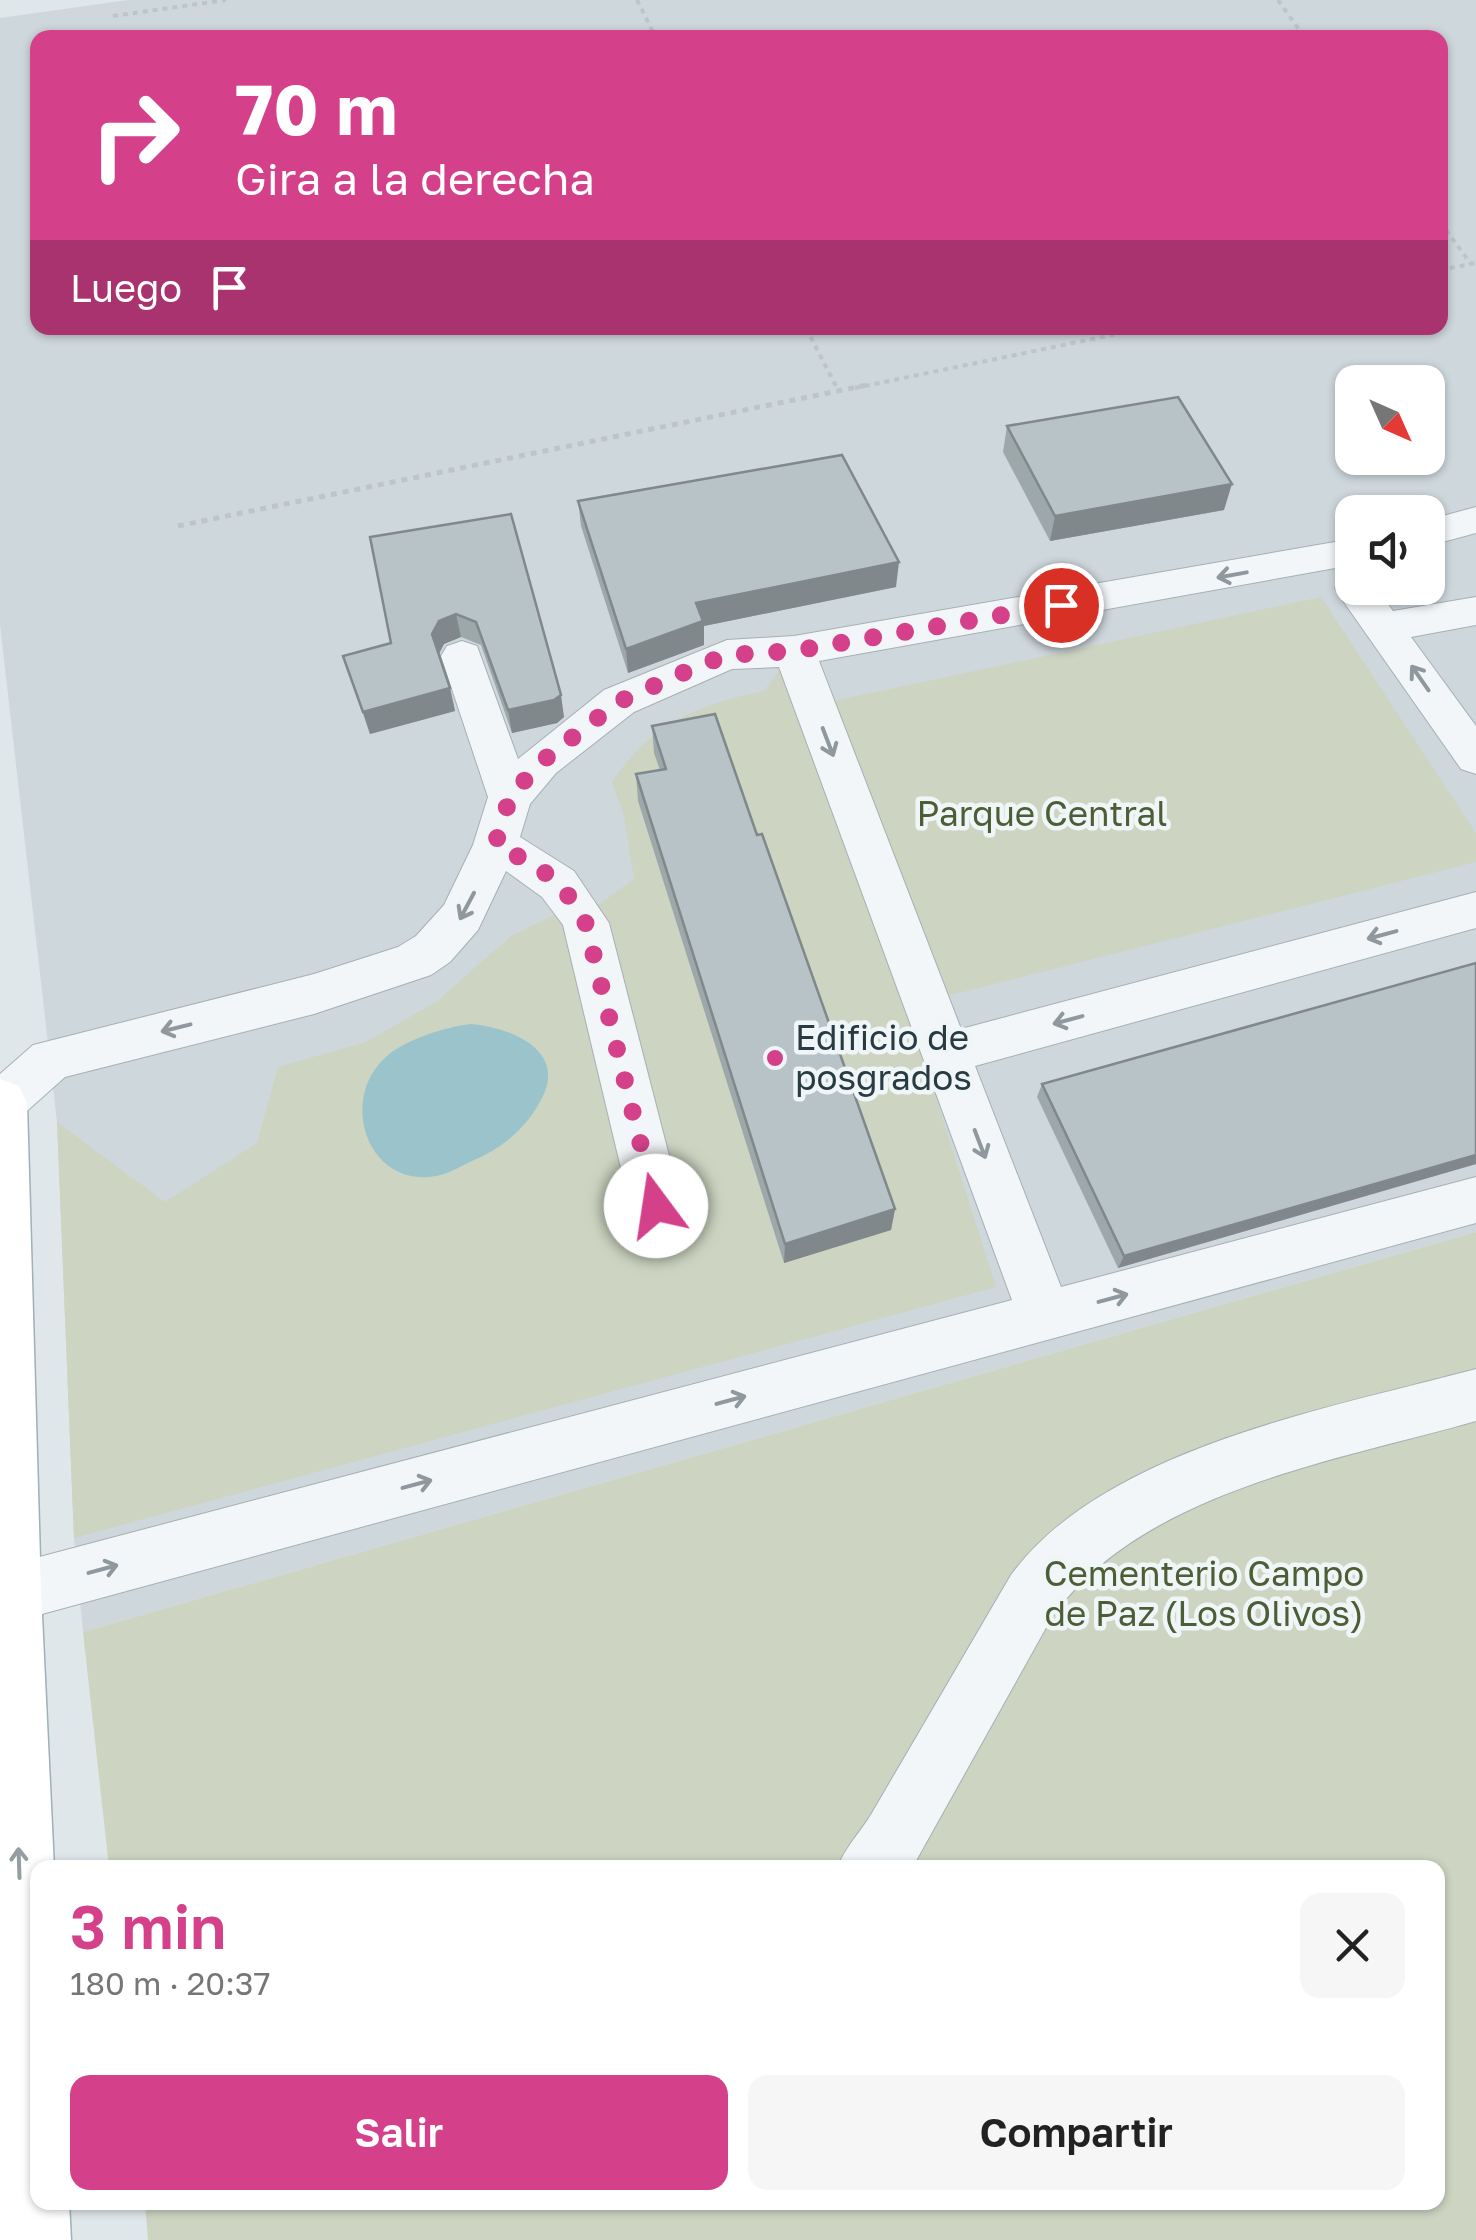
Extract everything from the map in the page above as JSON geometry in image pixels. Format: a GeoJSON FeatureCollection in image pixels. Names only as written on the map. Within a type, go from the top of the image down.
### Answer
{"type":"FeatureCollection","features":[{"type":"Feature","properties":{"kind":"main road"},"geometry":{"type":"LineString","coordinates":[[0,1104],[2,1374],[30,2106]]}},
{"type":"Feature","properties":{"kind":"lane"},"geometry":{"type":"LineString","coordinates":[[1445,528],[1476,520]]}},
{"type":"Feature","properties":{"kind":"lane"},"geometry":{"type":"LineString","coordinates":[[0,1104],[50,1060],[314,994],[414,961],[433,949],[462,917],[495,845],[510,797],[541,762],[618,702],[727,655],[794,651],[1335,573]]}},
{"type":"Feature","properties":{"kind":"lane"},"geometry":{"type":"LineString","coordinates":[[1370,605],[1476,758]]}},
{"type":"Feature","properties":{"kind":"lane"},"geometry":{"type":"LineString","coordinates":[[1384,626],[1476,612]]}},
{"type":"Feature","properties":{"kind":"lane"},"geometry":{"type":"LineString","coordinates":[[794,651],[1045,1316]]}},
{"type":"Feature","properties":{"kind":"lane"},"geometry":{"type":"LineString","coordinates":[[462,656],[510,797]]}},
{"type":"Feature","properties":{"kind":"lane"},"geometry":{"type":"LineString","coordinates":[[495,845],[547,871],[570,892],[586,924],[656,1206]]}},
{"type":"Feature","properties":{"kind":"lane"},"geometry":{"type":"LineString","coordinates":[[946,1054],[1476,910]]}},
{"type":"Feature","properties":{"kind":"lane"},"geometry":{"type":"LineString","coordinates":[[9,1594],[1476,1200]]}},
{"type":"Feature","properties":{"kind":"lane"},"geometry":{"type":"LineString","coordinates":[[878,1860],[1050,1571],[1088,1537],[1128,1511],[1186,1484],[1476,1395]]}},
{"type":"Feature","properties":{"kind":"path"},"geometry":{"type":"LineString","coordinates":[[113,16],[226,0]]}},
{"type":"Feature","properties":{"kind":"path"},"geometry":{"type":"LineString","coordinates":[[637,0],[652,30]]}},
{"type":"Feature","properties":{"kind":"path"},"geometry":{"type":"LineString","coordinates":[[1278,0],[1299,30]]}},
{"type":"Feature","properties":{"kind":"path"},"geometry":{"type":"LineString","coordinates":[[1448,232],[1473,263],[1448,268]]}},
{"type":"Feature","properties":{"kind":"path"},"geometry":{"type":"LineString","coordinates":[[810,335],[837,388]]}},
{"type":"Feature","properties":{"kind":"path"},"geometry":{"type":"LineString","coordinates":[[178,526],[1110,335]]}},
{"type":"Feature","properties":{"kind":"shaded area"},"geometry":{"type":"Polygon","coordinates":[[[128,0],[1476,0],[1476,1232],[83,1632],[74,1538],[57,1122],[0,625],[0,18],[128,0]]]}},
{"type":"Feature","properties":{"kind":"green space","name":"Parque Central"},"geometry":{"type":"Polygon","coordinates":[[[1321,597],[1476,833],[1476,862],[947,996],[834,701],[1321,597]]]}},
{"type":"Feature","properties":{"kind":"green space"},"geometry":{"type":"Polygon","coordinates":[[[794,651],[996,1287],[74,1538],[57,1122],[165,1202],[257,1143],[278,1067],[366,1042],[436,1002],[511,936],[554,915],[601,903],[634,879],[624,815],[612,782],[643,745],[678,720],[717,703],[764,691],[794,651]]]}},
{"type":"Feature","properties":{"kind":"green space","name":"Cementerio Campo de Paz (Los Olivos)"},"geometry":{"type":"Polygon","coordinates":[[[1476,1232],[1476,2240],[148,2240],[146,2210],[1445,2210],[1445,1860],[108,1860],[83,1632],[1476,1232]]]}},
{"type":"Feature","properties":{"kind":"water"},"geometry":{"type":"Polygon","coordinates":[[[471,1024],[516,1035],[540,1053],[547,1065],[548,1079],[543,1096],[522,1127],[483,1156],[436,1176],[412,1176],[393,1169],[377,1155],[367,1137],[364,1095],[372,1074],[387,1056],[405,1044],[471,1024]]]}},
{"type":"Feature","properties":{"kind":"building"},"geometry":{"type":"Polygon","coordinates":[[[1178,397],[1232,484],[1055,516],[1007,426],[1178,397]]]}},
{"type":"Feature","properties":{"kind":"building"},"geometry":{"type":"Polygon","coordinates":[[[842,455],[899,562],[696,603],[703,621],[626,649],[578,501],[842,455]]]}},
{"type":"Feature","properties":{"kind":"building"},"geometry":{"type":"Polygon","coordinates":[[[511,514],[561,695],[508,710],[476,622],[456,614],[439,621],[432,634],[450,688],[363,712],[343,656],[391,643],[370,537],[511,514]]]}},
{"type":"Feature","properties":{"kind":"building","name":"Edificio de posgrados"},"geometry":{"type":"Polygon","coordinates":[[[715,714],[757,835],[762,834],[895,1209],[785,1244],[636,774],[666,769],[652,726],[715,714]]]}},
{"type":"Feature","properties":{"kind":"building"},"geometry":{"type":"Polygon","coordinates":[[[1476,963],[1476,1155],[1124,1256],[1042,1084],[1476,963]]]}},
{"type":"Feature","properties":{"kind":"place","name":"Edificio de posgrados"},"geometry":{"type":"Point","coordinates":[775,1058]}},
{"type":"Feature","properties":{"kind":"route"},"geometry":{"type":"LineString","coordinates":[[656,1206],[586,924],[570,892],[547,871],[495,845],[510,797],[541,762],[618,702],[727,655],[794,651],[1061,605]]}}]}
